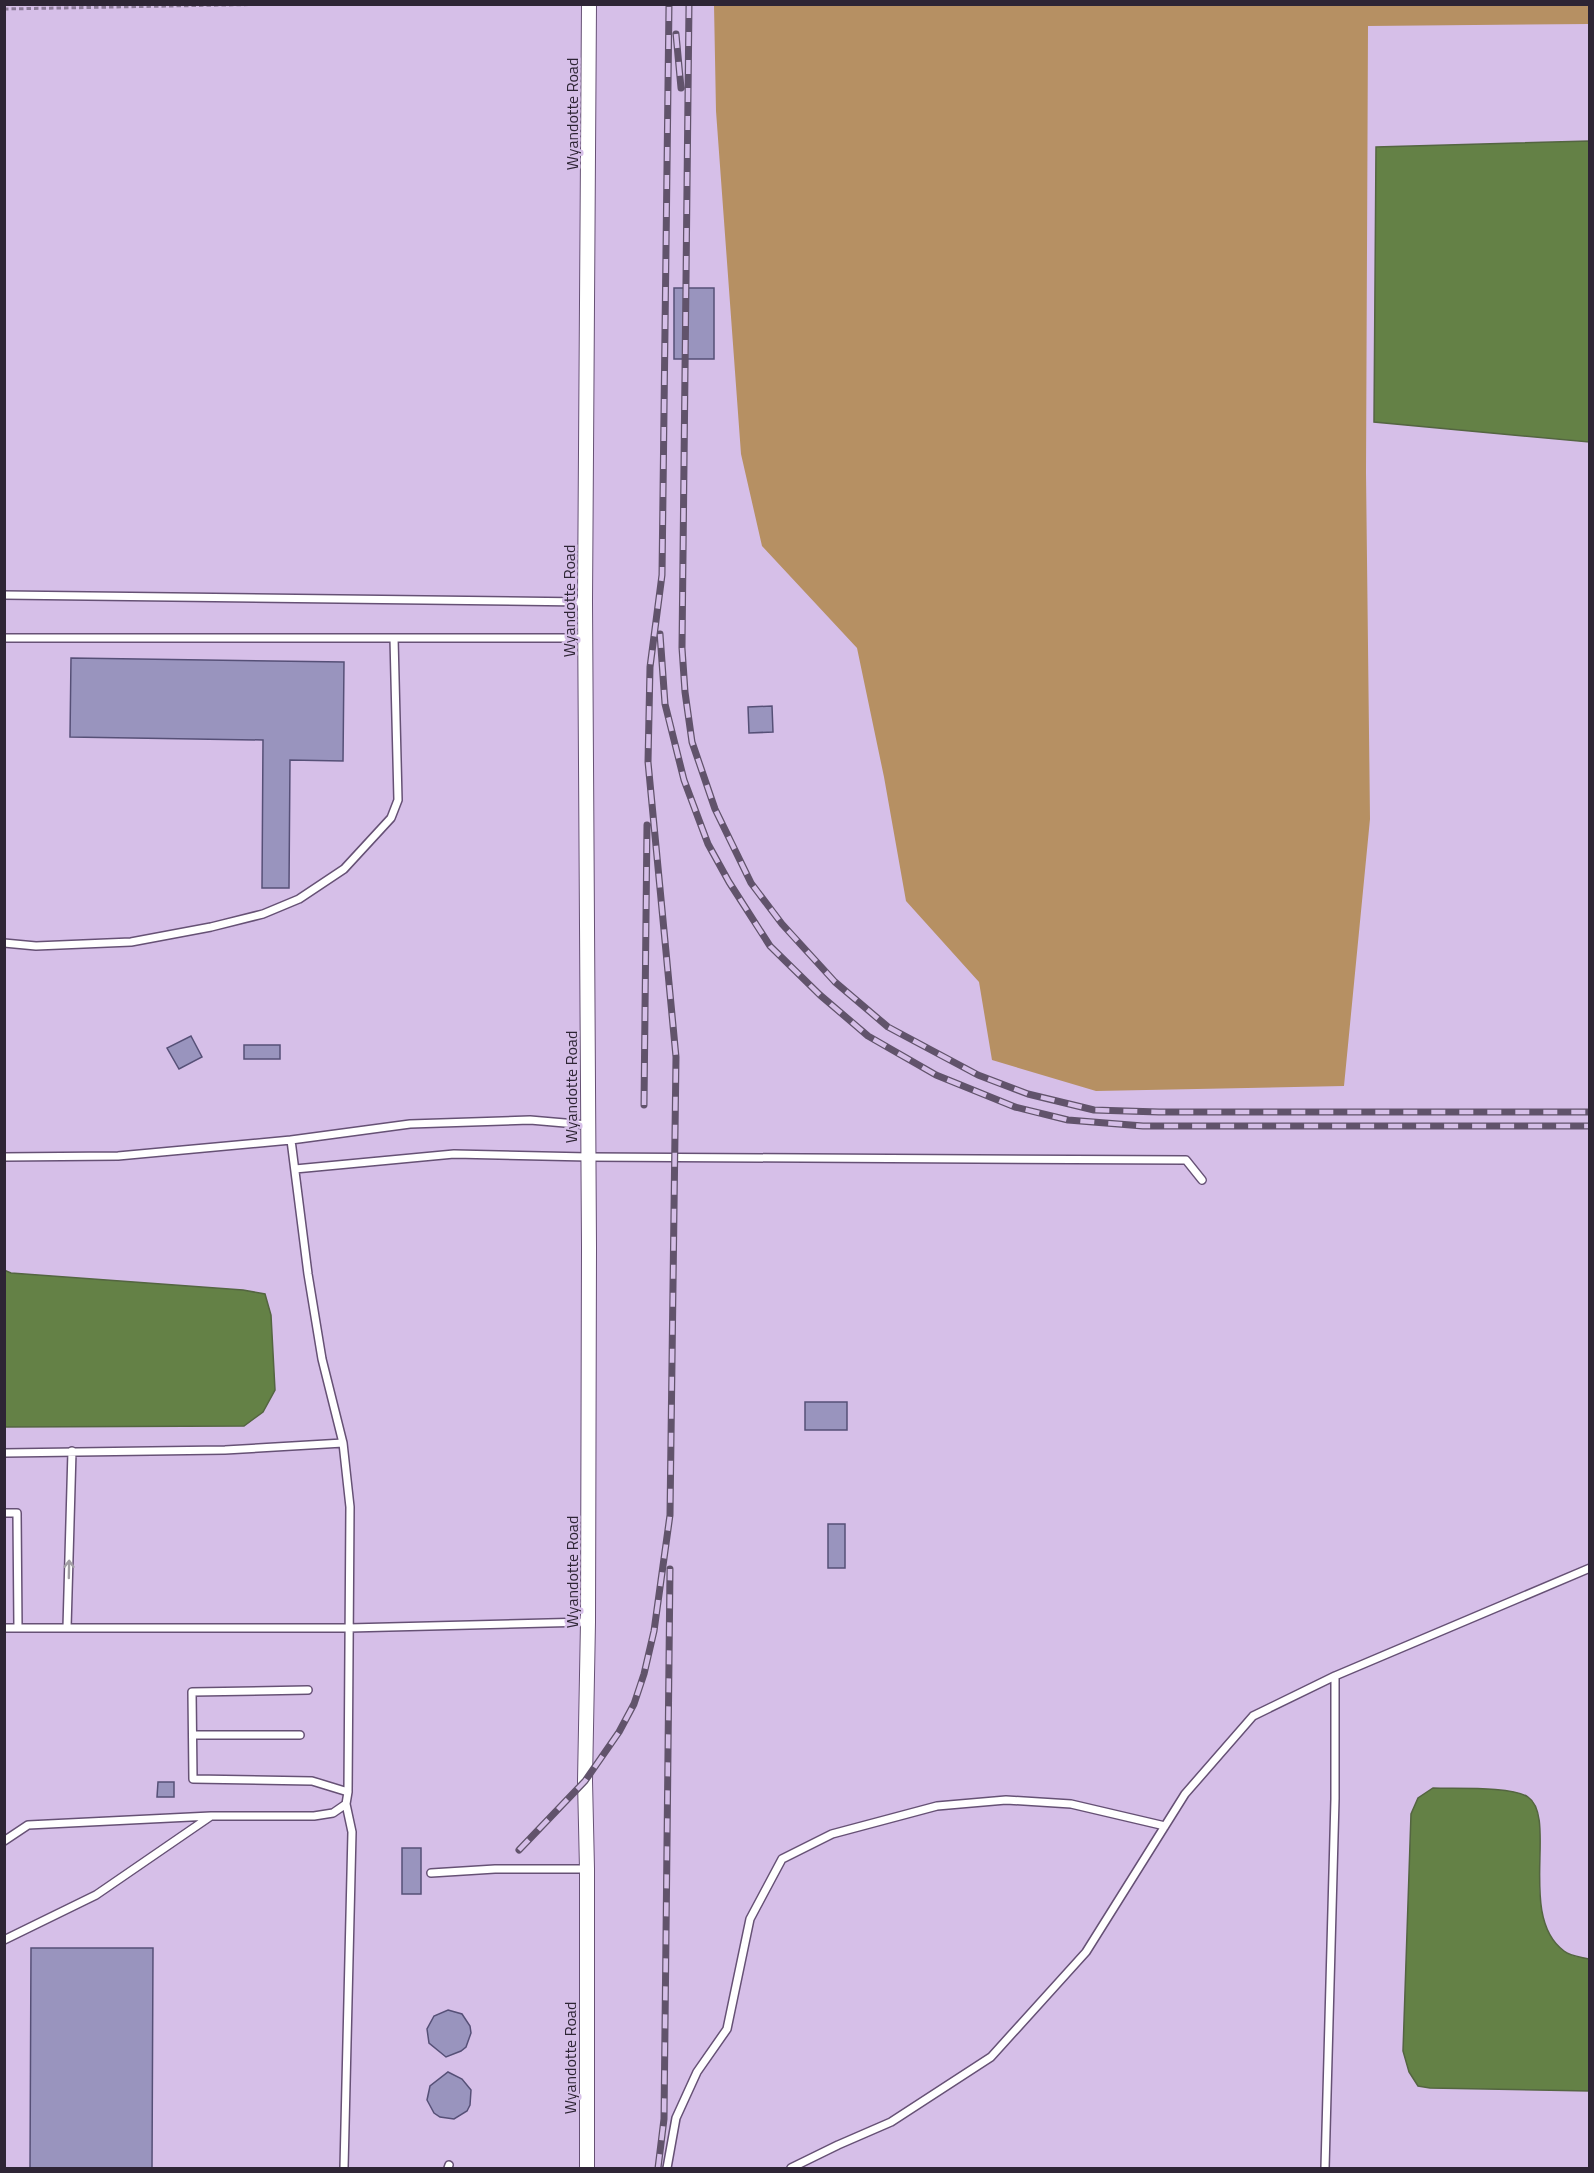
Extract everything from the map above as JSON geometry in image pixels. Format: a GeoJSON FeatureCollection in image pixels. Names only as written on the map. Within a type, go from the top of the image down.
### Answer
{"type":"FeatureCollection","features":[{"type":"Feature","properties":{"kind":"street","name":"Wyandotte Road"},"geometry":{"type":"LineString","coordinates":[[587,2169],[585,1781],[588,1622],[588,1125],[585,602],[589,4]]}},
{"type":"Feature","properties":{"kind":"lane"},"geometry":{"type":"LineString","coordinates":[[4,595],[585,602]]}},
{"type":"Feature","properties":{"kind":"lane"},"geometry":{"type":"LineString","coordinates":[[4,638],[585,638]]}},
{"type":"Feature","properties":{"kind":"lane"},"geometry":{"type":"LineString","coordinates":[[4,944],[36,946],[131,942],[211,927],[263,914],[299,899],[344,869],[390,818],[398,800],[394,638]]}},
{"type":"Feature","properties":{"kind":"lane"},"geometry":{"type":"LineString","coordinates":[[4,1157],[118,1156],[291,1140],[410,1124],[530,1120],[588,1125]]}},
{"type":"Feature","properties":{"kind":"lane"},"geometry":{"type":"LineString","coordinates":[[291,1140],[322,1359],[343,1443],[350,1507],[348,1792],[346,1804],[352,1832],[344,2169]]}},
{"type":"Feature","properties":{"kind":"lane"},"geometry":{"type":"LineString","coordinates":[[295,1169],[454,1154],[588,1157],[1186,1160],[1202,1180]]}},
{"type":"Feature","properties":{"kind":"lane"},"geometry":{"type":"LineString","coordinates":[[4,1452],[225,1450],[343,1443]]}},
{"type":"Feature","properties":{"kind":"lane"},"geometry":{"type":"LineString","coordinates":[[68,1628],[72,1451]]}},
{"type":"Feature","properties":{"kind":"lane"},"geometry":{"type":"LineString","coordinates":[[4,1513],[17,1513],[18,1628]]}},
{"type":"Feature","properties":{"kind":"lane"},"geometry":{"type":"LineString","coordinates":[[791,2169],[891,2122],[991,2057],[1086,1952],[1185,1794],[1252,1716],[1335,1676],[1590,1568]]}},
{"type":"Feature","properties":{"kind":"lane"},"geometry":{"type":"LineString","coordinates":[[4,1628],[349,1628],[588,1622]]}},
{"type":"Feature","properties":{"kind":"lane"},"geometry":{"type":"LineString","coordinates":[[1325,2169],[1335,1799],[1335,1676]]}},
{"type":"Feature","properties":{"kind":"lane"},"geometry":{"type":"LineString","coordinates":[[308,1690],[192,1692],[193,1779],[312,1781],[348,1792]]}},
{"type":"Feature","properties":{"kind":"lane"},"geometry":{"type":"LineString","coordinates":[[193,1735],[300,1735]]}},
{"type":"Feature","properties":{"kind":"lane"},"geometry":{"type":"LineString","coordinates":[[667,2169],[676,2118],[697,2072],[727,2029],[750,1918],[782,1859],[832,1834],[937,1806],[1006,1800],[1071,1804],[1165,1826]]}},
{"type":"Feature","properties":{"kind":"lane"},"geometry":{"type":"LineString","coordinates":[[4,1841],[28,1825],[211,1816],[314,1816],[333,1813],[346,1804]]}},
{"type":"Feature","properties":{"kind":"lane"},"geometry":{"type":"LineString","coordinates":[[4,1940],[96,1895],[211,1816]]}},
{"type":"Feature","properties":{"kind":"lane"},"geometry":{"type":"LineString","coordinates":[[431,1873],[495,1869],[587,1869]]}},
{"type":"Feature","properties":{"kind":"path"},"geometry":{"type":"LineString","coordinates":[[4,9],[279,4]]}},
{"type":"Feature","properties":{"kind":"shaded area"},"geometry":{"type":"Polygon","coordinates":[[[714,5],[1589,5],[1589,24],[1368,26],[1366,473],[1370,819],[1344,1086],[1096,1091],[992,1060],[979,982],[906,901],[884,777],[857,648],[762,546],[741,454],[716,111],[714,5]]]}},
{"type":"Feature","properties":{"kind":"shaded area"},"geometry":{"type":"Polygon","coordinates":[[[1589,141],[1589,442],[1374,422],[1376,147],[1589,141]]]}},
{"type":"Feature","properties":{"kind":"shaded area"},"geometry":{"type":"Polygon","coordinates":[[[4,1270],[11,1273],[243,1290],[265,1294],[271,1315],[275,1390],[263,1412],[244,1426],[5,1427],[4,1270]]]}},
{"type":"Feature","properties":{"kind":"shaded area"},"geometry":{"type":"Polygon","coordinates":[[[1433,1788],[1510,1791],[1528,1797],[1536,1808],[1540,1825],[1540,1893],[1543,1915],[1550,1935],[1564,1951],[1589,1959],[1589,2091],[1430,2088],[1418,2086],[1409,2072],[1403,2051],[1411,1814],[1418,1798],[1433,1788]]]}},
{"type":"Feature","properties":{"kind":"building"},"geometry":{"type":"Polygon","coordinates":[[[674,288],[714,288],[714,359],[674,359],[674,288]]]}},
{"type":"Feature","properties":{"kind":"building"},"geometry":{"type":"Polygon","coordinates":[[[71,658],[344,662],[343,761],[290,760],[289,888],[262,888],[263,740],[70,737],[71,658]]]}},
{"type":"Feature","properties":{"kind":"building"},"geometry":{"type":"Polygon","coordinates":[[[772,706],[773,732],[749,733],[748,707],[772,706]]]}},
{"type":"Feature","properties":{"kind":"building"},"geometry":{"type":"Polygon","coordinates":[[[191,1036],[202,1057],[179,1069],[167,1048],[191,1036]]]}},
{"type":"Feature","properties":{"kind":"building"},"geometry":{"type":"Polygon","coordinates":[[[244,1045],[280,1045],[280,1059],[244,1059],[244,1045]]]}},
{"type":"Feature","properties":{"kind":"building"},"geometry":{"type":"Polygon","coordinates":[[[805,1402],[847,1402],[847,1430],[805,1430],[805,1402]]]}},
{"type":"Feature","properties":{"kind":"building"},"geometry":{"type":"Polygon","coordinates":[[[828,1524],[845,1524],[845,1568],[828,1568],[828,1524]]]}},
{"type":"Feature","properties":{"kind":"building"},"geometry":{"type":"Polygon","coordinates":[[[158,1782],[174,1782],[174,1797],[157,1797],[158,1782]]]}},
{"type":"Feature","properties":{"kind":"building"},"geometry":{"type":"Polygon","coordinates":[[[402,1848],[421,1848],[421,1894],[402,1894],[402,1848]]]}},
{"type":"Feature","properties":{"kind":"building"},"geometry":{"type":"Polygon","coordinates":[[[31,1948],[153,1948],[152,2169],[30,2169],[31,1948]]]}},
{"type":"Feature","properties":{"kind":"building"},"geometry":{"type":"Polygon","coordinates":[[[448,2010],[462,2014],[470,2026],[471,2033],[466,2047],[446,2057],[429,2043],[427,2029],[434,2016],[448,2010]]]}},
{"type":"Feature","properties":{"kind":"building"},"geometry":{"type":"Polygon","coordinates":[[[448,2072],[462,2079],[471,2090],[470,2105],[467,2111],[454,2119],[440,2117],[434,2113],[427,2100],[430,2086],[448,2072]]]}},
{"type":"Feature","properties":{"kind":"railway"},"geometry":{"type":"LineString","coordinates":[[519,1850],[585,1781],[619,1732],[634,1704],[654,1631],[670,1515],[676,1057],[648,762],[650,667],[662,575],[669,4]]}},
{"type":"Feature","properties":{"kind":"railway"},"geometry":{"type":"LineString","coordinates":[[689,4],[682,648],[685,692],[692,742],[715,809],[751,883],[782,924],[835,982],[888,1027],[978,1075],[1028,1094],[1094,1110],[1590,1112]]}},
{"type":"Feature","properties":{"kind":"railway"},"geometry":{"type":"LineString","coordinates":[[676,34],[681,88]]}},
{"type":"Feature","properties":{"kind":"railway"},"geometry":{"type":"LineString","coordinates":[[660,634],[665,704],[684,780],[708,844],[729,882],[770,946],[820,995],[868,1036],[936,1075],[1015,1107],[1068,1120],[1143,1126],[1590,1126]]}},
{"type":"Feature","properties":{"kind":"railway"},"geometry":{"type":"LineString","coordinates":[[644,1105],[647,825]]}},
{"type":"Feature","properties":{"kind":"railway"},"geometry":{"type":"LineString","coordinates":[[658,2168],[664,2119],[670,1569]]}}]}
